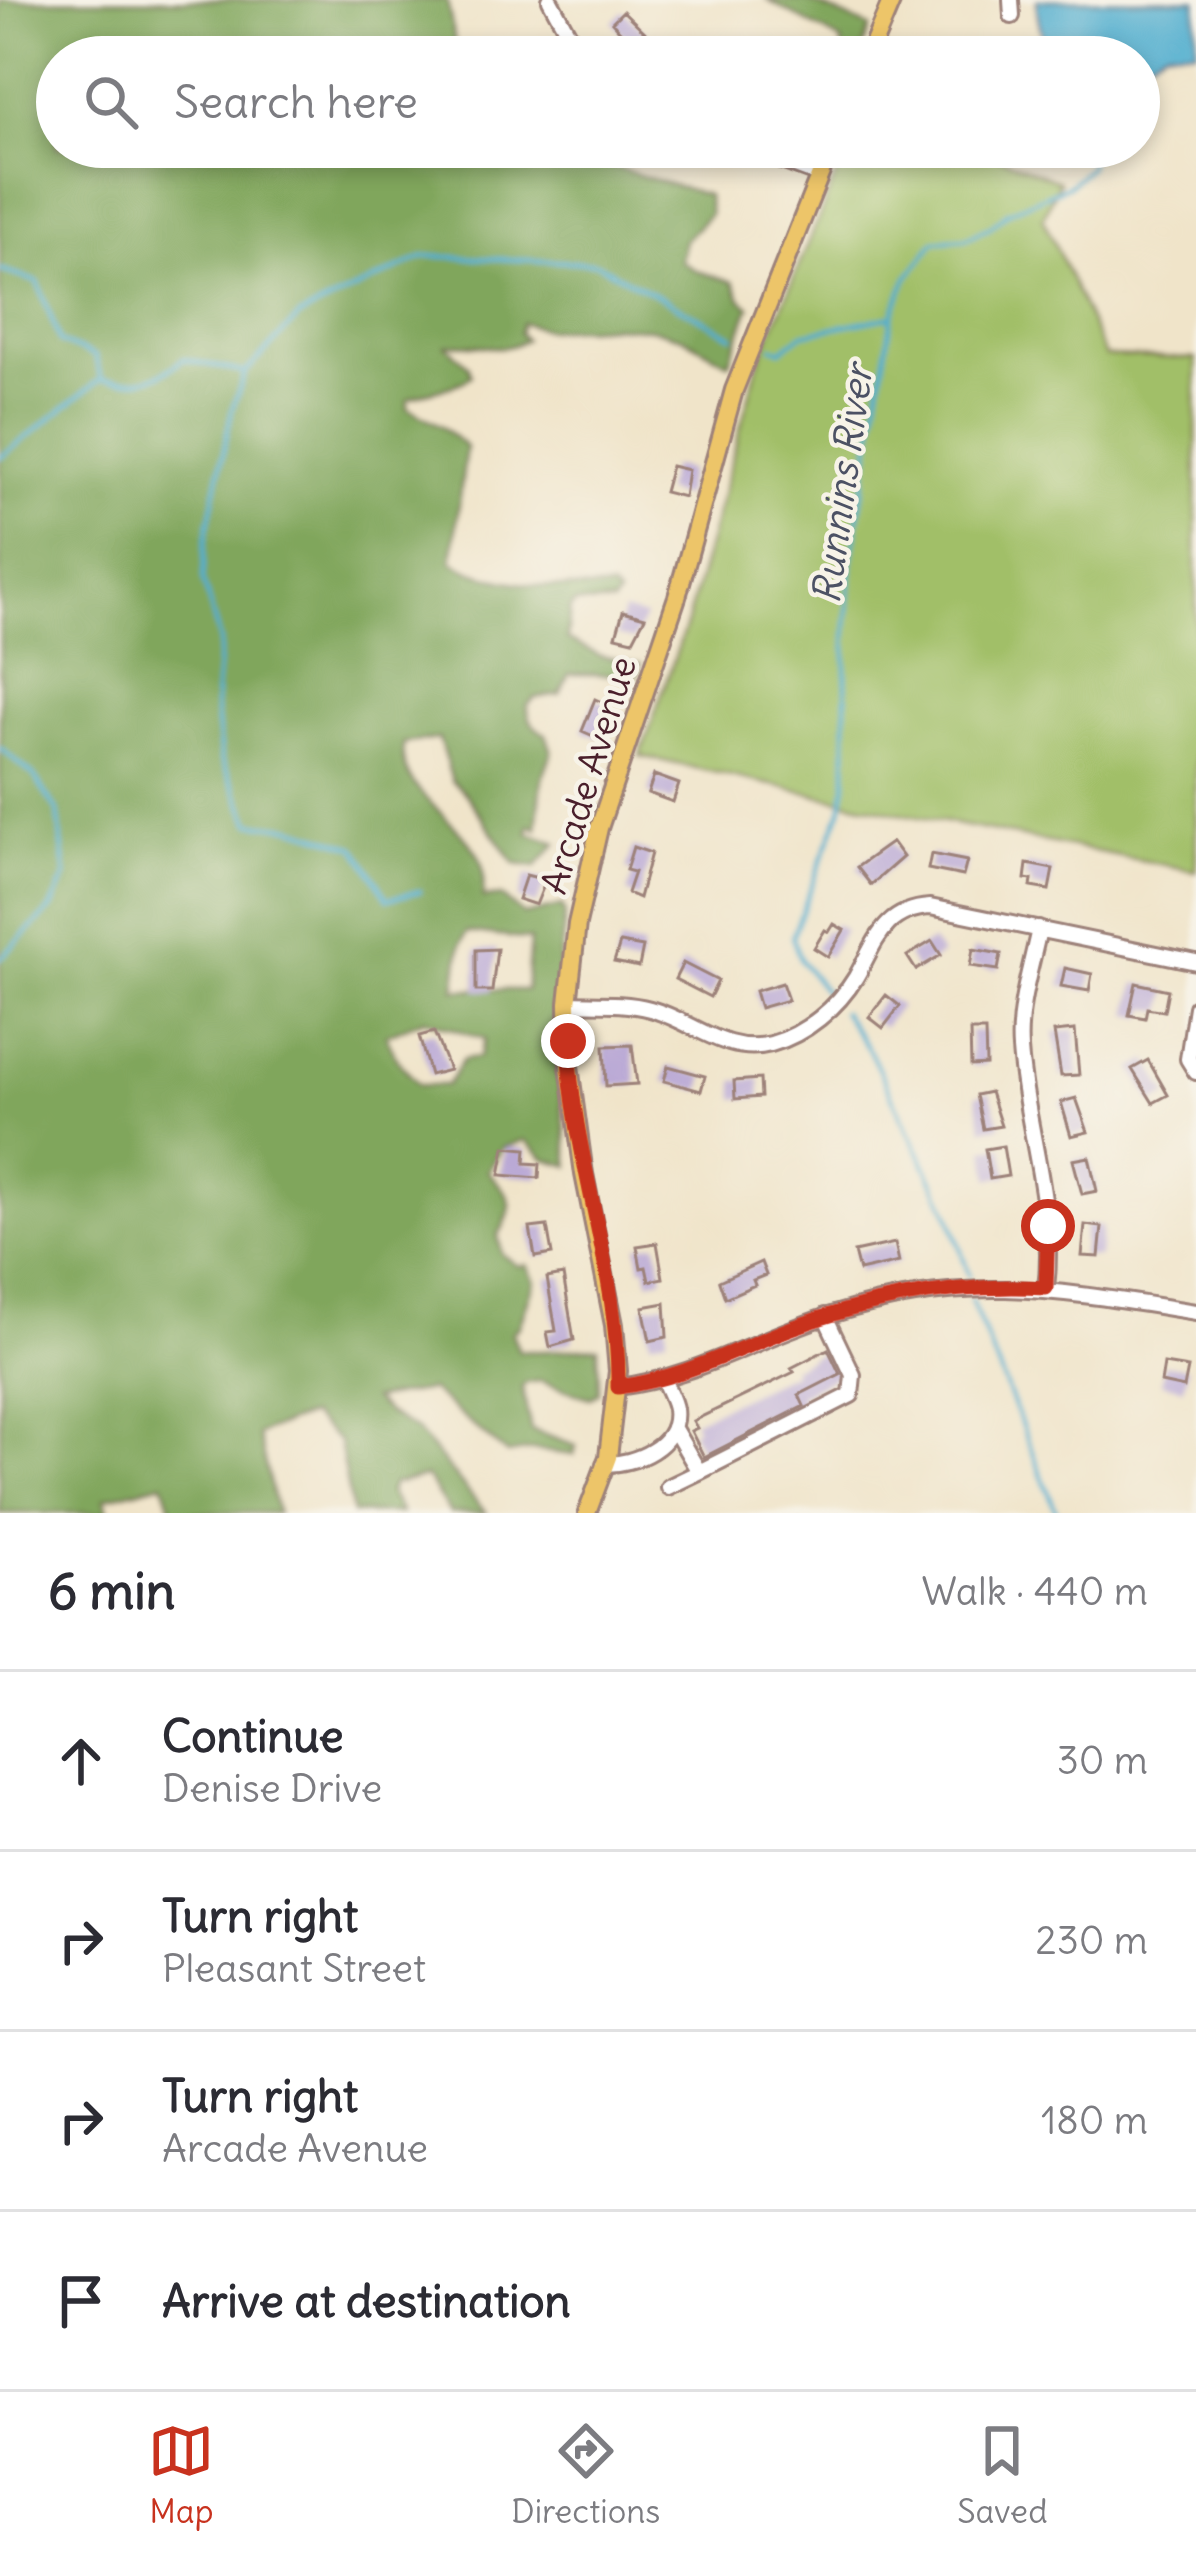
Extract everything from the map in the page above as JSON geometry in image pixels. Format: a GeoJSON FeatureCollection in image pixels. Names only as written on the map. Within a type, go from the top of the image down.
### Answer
{"type":"FeatureCollection","features":[{"type":"Feature","properties":{"kind":"main road"},"geometry":{"type":"LineString","coordinates":[[877,36],[892,0]]}},
{"type":"Feature","properties":{"kind":"main road","name":"Arcade Avenue"},"geometry":{"type":"LineString","coordinates":[[587,1513],[612,1436],[618,1387],[616,1338],[572,1100],[568,1003],[578,924],[599,828],[677,597],[734,390],[822,168]]}},
{"type":"Feature","properties":{"kind":"street"},"geometry":{"type":"LineString","coordinates":[[550,0],[570,36]]}},
{"type":"Feature","properties":{"kind":"street"},"geometry":{"type":"LineString","coordinates":[[800,168],[819,175]]}},
{"type":"Feature","properties":{"kind":"street"},"geometry":{"type":"LineString","coordinates":[[568,1003],[639,1006],[672,1016],[726,1043],[764,1046],[796,1034],[826,1013],[852,983],[884,926],[903,912],[930,907],[1196,962]]}},
{"type":"Feature","properties":{"kind":"street"},"geometry":{"type":"LineString","coordinates":[[1039,929],[1019,1045],[1047,1211],[1046,1288]]}},
{"type":"Feature","properties":{"kind":"street"},"geometry":{"type":"LineString","coordinates":[[1196,1007],[1192,1044],[1196,1072]]}},
{"type":"Feature","properties":{"kind":"street"},"geometry":{"type":"LineString","coordinates":[[618,1387],[664,1380],[825,1316],[916,1293],[989,1286],[1046,1288],[1196,1312]]}},
{"type":"Feature","properties":{"kind":"street"},"geometry":{"type":"LineString","coordinates":[[668,1487],[850,1395],[853,1376],[825,1316]]}},
{"type":"Feature","properties":{"kind":"street"},"geometry":{"type":"LineString","coordinates":[[664,1380],[675,1408],[674,1426],[698,1472]]}},
{"type":"Feature","properties":{"kind":"street"},"geometry":{"type":"LineString","coordinates":[[604,1464],[638,1460],[674,1426]]}},
{"type":"Feature","properties":{"kind":"green space"},"geometry":{"type":"Polygon","coordinates":[[[0,0],[447,0],[454,36],[36,36],[36,168],[616,168],[707,195],[710,214],[684,241],[681,261],[734,282],[750,307],[729,363],[682,337],[653,329],[548,330],[522,323],[519,333],[525,340],[516,345],[446,345],[469,366],[471,376],[408,400],[408,408],[442,426],[466,447],[452,561],[506,581],[611,589],[618,596],[613,604],[576,603],[570,609],[567,639],[601,656],[641,664],[638,675],[569,674],[560,694],[535,698],[528,705],[530,719],[546,734],[552,752],[542,779],[537,828],[530,825],[529,833],[557,843],[536,867],[515,864],[452,781],[439,739],[404,743],[403,759],[419,790],[480,859],[483,898],[501,896],[524,915],[562,906],[565,915],[552,1031],[570,1166],[545,1159],[525,1140],[502,1148],[488,1171],[509,1201],[498,1236],[502,1254],[518,1266],[527,1265],[535,1281],[512,1333],[519,1351],[598,1347],[599,1392],[590,1398],[540,1381],[522,1387],[531,1430],[576,1446],[574,1455],[533,1450],[507,1454],[430,1390],[373,1399],[416,1430],[486,1513],[450,1513],[426,1477],[392,1484],[389,1492],[401,1513],[352,1513],[339,1442],[310,1416],[258,1435],[277,1513],[173,1513],[163,1483],[105,1498],[108,1513],[0,1513],[0,0]],[[467,932],[455,989],[526,990],[530,940],[467,932]],[[424,1019],[386,1035],[396,1058],[419,1085],[447,1085],[463,1059],[479,1057],[485,1039],[424,1019]]]}},
{"type":"Feature","properties":{"kind":"green space"},"geometry":{"type":"Polygon","coordinates":[[[767,0],[805,0],[870,27],[867,36],[832,36],[767,0]]]}},
{"type":"Feature","properties":{"kind":"green space"},"geometry":{"type":"Polygon","coordinates":[[[839,168],[1026,168],[1059,181],[1043,218],[1105,356],[1196,359],[1196,871],[640,756],[687,622],[757,367],[839,168]]]}},
{"type":"Feature","properties":{"kind":"water"},"geometry":{"type":"Polygon","coordinates":[[[1037,0],[1196,0],[1196,50],[1160,53],[1160,36],[1042,36],[1037,0]]]}},
{"type":"Feature","properties":{"kind":"building"},"geometry":{"type":"Polygon","coordinates":[[[623,11],[649,36],[624,36],[612,22],[623,11]]]}},
{"type":"Feature","properties":{"kind":"building"},"geometry":{"type":"Polygon","coordinates":[[[671,466],[688,470],[684,497],[664,492],[671,466]]]}},
{"type":"Feature","properties":{"kind":"building"},"geometry":{"type":"Polygon","coordinates":[[[623,611],[645,617],[633,640],[616,636],[623,611]]]}},
{"type":"Feature","properties":{"kind":"building"},"geometry":{"type":"Polygon","coordinates":[[[595,699],[611,706],[598,738],[582,731],[595,699]]]}},
{"type":"Feature","properties":{"kind":"building"},"geometry":{"type":"Polygon","coordinates":[[[654,775],[679,784],[673,802],[648,793],[654,775]]]}},
{"type":"Feature","properties":{"kind":"building"},"geometry":{"type":"Polygon","coordinates":[[[892,842],[903,857],[871,885],[857,867],[892,842]]]}},
{"type":"Feature","properties":{"kind":"building"},"geometry":{"type":"Polygon","coordinates":[[[633,847],[651,853],[639,898],[627,893],[634,872],[626,870],[633,847]]]}},
{"type":"Feature","properties":{"kind":"building"},"geometry":{"type":"Polygon","coordinates":[[[931,854],[967,861],[963,876],[928,869],[931,854]]]}},
{"type":"Feature","properties":{"kind":"building"},"geometry":{"type":"Polygon","coordinates":[[[1027,864],[1053,869],[1049,890],[1031,887],[1032,880],[1025,879],[1027,864]]]}},
{"type":"Feature","properties":{"kind":"building"},"geometry":{"type":"Polygon","coordinates":[[[526,875],[546,880],[536,905],[518,899],[526,875]]]}},
{"type":"Feature","properties":{"kind":"building"},"geometry":{"type":"Polygon","coordinates":[[[834,924],[844,930],[828,957],[814,948],[834,924]]]}},
{"type":"Feature","properties":{"kind":"building"},"geometry":{"type":"Polygon","coordinates":[[[932,941],[941,955],[916,970],[907,956],[932,941]]]}},
{"type":"Feature","properties":{"kind":"building"},"geometry":{"type":"Polygon","coordinates":[[[620,943],[643,947],[639,967],[614,962],[620,943]]]}},
{"type":"Feature","properties":{"kind":"building"},"geometry":{"type":"Polygon","coordinates":[[[497,949],[492,991],[476,991],[476,950],[497,949]]]}},
{"type":"Feature","properties":{"kind":"building"},"geometry":{"type":"Polygon","coordinates":[[[973,949],[1001,954],[998,970],[970,966],[973,949]]]}},
{"type":"Feature","properties":{"kind":"building"},"geometry":{"type":"Polygon","coordinates":[[[683,963],[718,981],[710,997],[675,979],[683,963]]]}},
{"type":"Feature","properties":{"kind":"building"},"geometry":{"type":"Polygon","coordinates":[[[1065,968],[1092,974],[1089,991],[1061,986],[1065,968]]]}},
{"type":"Feature","properties":{"kind":"building"},"geometry":{"type":"Polygon","coordinates":[[[782,983],[788,1000],[760,1008],[755,991],[782,983]]]}},
{"type":"Feature","properties":{"kind":"building"},"geometry":{"type":"Polygon","coordinates":[[[1136,983],[1168,990],[1164,1011],[1147,1008],[1145,1018],[1129,1015],[1136,983]]]}},
{"type":"Feature","properties":{"kind":"building"},"geometry":{"type":"Polygon","coordinates":[[[886,995],[900,1006],[883,1028],[869,1017],[886,995]]]}},
{"type":"Feature","properties":{"kind":"building"},"geometry":{"type":"Polygon","coordinates":[[[1075,1030],[1079,1075],[1061,1076],[1054,1032],[1075,1030]]]}},
{"type":"Feature","properties":{"kind":"building"},"geometry":{"type":"Polygon","coordinates":[[[970,1031],[985,1031],[986,1065],[971,1066],[970,1031]]]}},
{"type":"Feature","properties":{"kind":"building"},"geometry":{"type":"Polygon","coordinates":[[[434,1032],[449,1070],[430,1075],[419,1036],[434,1032]]]}},
{"type":"Feature","properties":{"kind":"building"},"geometry":{"type":"Polygon","coordinates":[[[632,1045],[637,1084],[606,1086],[604,1046],[632,1045]]]}},
{"type":"Feature","properties":{"kind":"building"},"geometry":{"type":"Polygon","coordinates":[[[1148,1060],[1168,1095],[1153,1103],[1132,1069],[1148,1060]]]}},
{"type":"Feature","properties":{"kind":"building"},"geometry":{"type":"Polygon","coordinates":[[[668,1066],[705,1076],[701,1091],[664,1081],[668,1066]]]}},
{"type":"Feature","properties":{"kind":"building"},"geometry":{"type":"Polygon","coordinates":[[[760,1079],[761,1097],[735,1099],[734,1081],[760,1079]]]}},
{"type":"Feature","properties":{"kind":"building"},"geometry":{"type":"Polygon","coordinates":[[[990,1092],[1001,1126],[983,1129],[976,1095],[990,1092]]]}},
{"type":"Feature","properties":{"kind":"building"},"geometry":{"type":"Polygon","coordinates":[[[1076,1098],[1088,1132],[1071,1136],[1061,1102],[1076,1098]]]}},
{"type":"Feature","properties":{"kind":"building"},"geometry":{"type":"Polygon","coordinates":[[[1003,1146],[1008,1176],[990,1179],[985,1149],[1003,1146]]]}},
{"type":"Feature","properties":{"kind":"building"},"geometry":{"type":"Polygon","coordinates":[[[505,1147],[526,1149],[525,1163],[540,1164],[539,1178],[500,1175],[505,1147]]]}},
{"type":"Feature","properties":{"kind":"building"},"geometry":{"type":"Polygon","coordinates":[[[1089,1157],[1097,1191],[1082,1194],[1073,1160],[1089,1157]]]}},
{"type":"Feature","properties":{"kind":"building"},"geometry":{"type":"Polygon","coordinates":[[[1085,1225],[1102,1227],[1099,1257],[1082,1256],[1085,1225]]]}},
{"type":"Feature","properties":{"kind":"building"},"geometry":{"type":"Polygon","coordinates":[[[547,1226],[552,1254],[535,1257],[530,1228],[547,1226]]]}},
{"type":"Feature","properties":{"kind":"building"},"geometry":{"type":"Polygon","coordinates":[[[657,1243],[663,1278],[649,1281],[637,1246],[657,1243]]]}},
{"type":"Feature","properties":{"kind":"building"},"geometry":{"type":"Polygon","coordinates":[[[895,1243],[899,1262],[859,1271],[854,1252],[895,1243]]]}},
{"type":"Feature","properties":{"kind":"building"},"geometry":{"type":"Polygon","coordinates":[[[761,1262],[766,1275],[725,1298],[719,1281],[761,1262]]]}},
{"type":"Feature","properties":{"kind":"building"},"geometry":{"type":"Polygon","coordinates":[[[563,1275],[574,1340],[550,1347],[547,1332],[556,1331],[547,1278],[563,1275]]]}},
{"type":"Feature","properties":{"kind":"building"},"geometry":{"type":"Polygon","coordinates":[[[665,1303],[667,1337],[650,1341],[643,1307],[665,1303]]]}},
{"type":"Feature","properties":{"kind":"building"},"geometry":{"type":"Polygon","coordinates":[[[828,1349],[840,1374],[799,1395],[804,1406],[704,1457],[691,1431],[697,1428],[693,1421],[794,1372],[791,1368],[828,1349]]]}},
{"type":"Feature","properties":{"kind":"building"},"geometry":{"type":"Polygon","coordinates":[[[1164,1364],[1188,1368],[1184,1388],[1161,1383],[1164,1364]]]}},
{"type":"Feature","properties":{"kind":"waterway","name":"Runnins River"},"geometry":{"type":"LineString","coordinates":[[826,993],[801,961],[792,937],[841,810],[846,784],[851,564],[892,316],[907,279],[935,241],[965,239],[1008,212],[1071,184],[1088,168]]}},
{"type":"Feature","properties":{"kind":"waterway"},"geometry":{"type":"LineString","coordinates":[[420,891],[388,899],[356,847],[291,827],[251,823],[221,759],[215,703],[220,641],[203,581],[205,544],[232,409],[245,373],[300,316],[425,256],[596,263],[733,336]]}},
{"type":"Feature","properties":{"kind":"waterway"},"geometry":{"type":"LineString","coordinates":[[0,270],[38,282],[60,342],[95,356],[101,379]]}},
{"type":"Feature","properties":{"kind":"waterway"},"geometry":{"type":"LineString","coordinates":[[773,347],[782,350],[802,334],[892,316]]}},
{"type":"Feature","properties":{"kind":"waterway"},"geometry":{"type":"LineString","coordinates":[[0,458],[101,379],[145,379],[183,359],[245,373]]}},
{"type":"Feature","properties":{"kind":"waterway"},"geometry":{"type":"LineString","coordinates":[[0,748],[33,775],[58,812],[66,876],[51,909],[0,959]]}},
{"type":"Feature","properties":{"kind":"waterway","name":"Runnins River"},"geometry":{"type":"LineString","coordinates":[[842,1012],[870,1052],[948,1211],[969,1275]]}},
{"type":"Feature","properties":{"kind":"waterway","name":"Runnins River"},"geometry":{"type":"LineString","coordinates":[[971,1300],[1057,1513]]}},
{"type":"Feature","properties":{"kind":"route"},"geometry":{"type":"LineString","coordinates":[[568,1041],[578,1133],[616,1338],[618,1387],[672,1378],[791,1328],[879,1301],[989,1286],[1046,1288],[1048,1226]]}}]}
